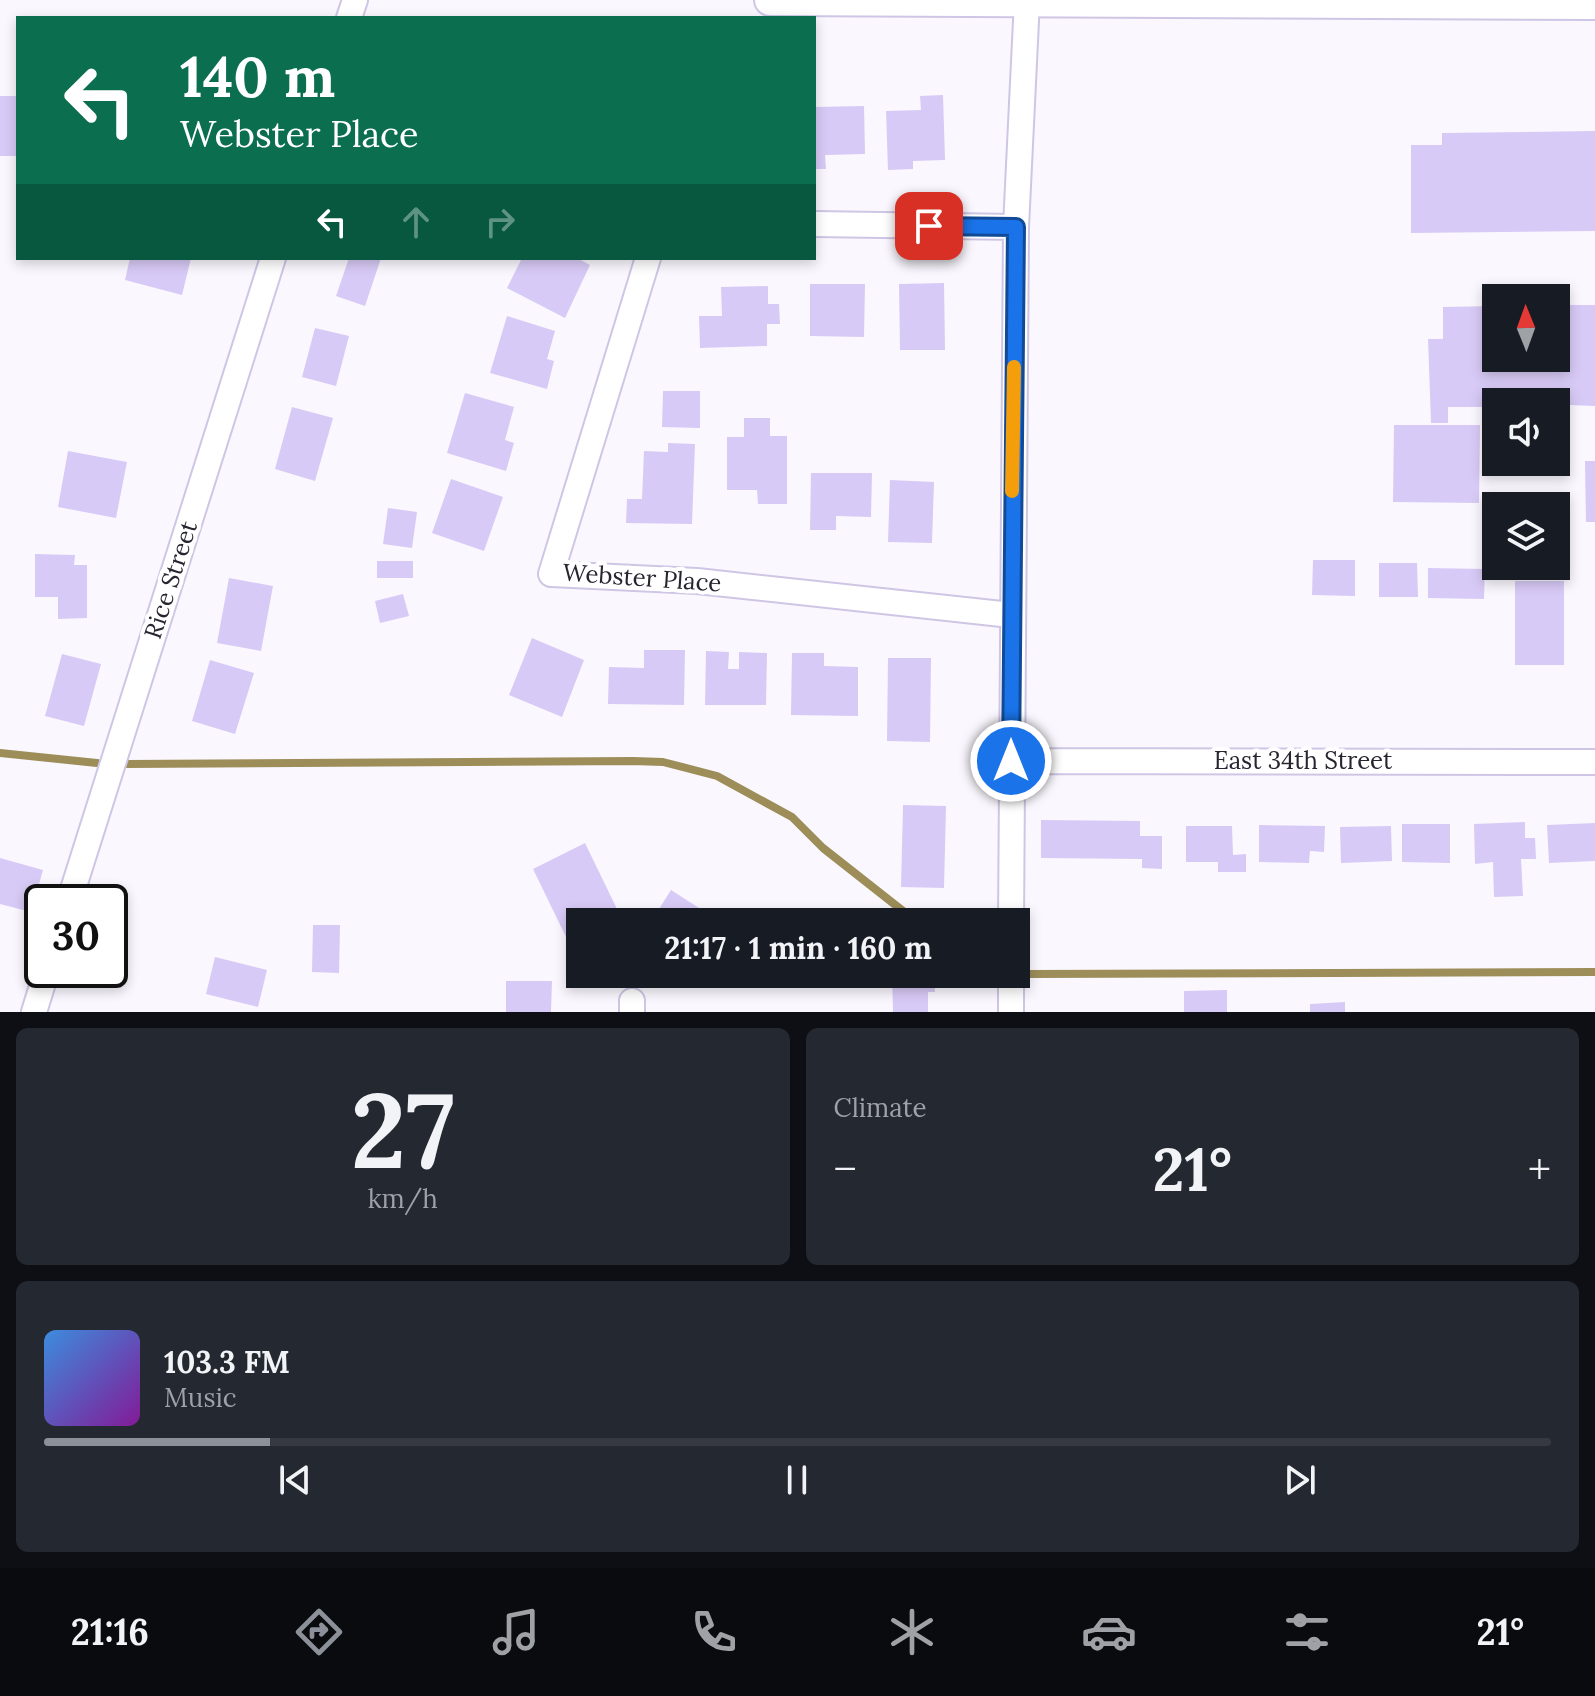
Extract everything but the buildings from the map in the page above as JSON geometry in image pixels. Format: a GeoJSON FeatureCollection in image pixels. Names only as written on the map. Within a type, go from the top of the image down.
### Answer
{"type":"FeatureCollection","features":[{"type":"Feature","properties":{"kind":"street"},"geometry":{"type":"LineString","coordinates":[[770,0],[1595,4]]}},
{"type":"Feature","properties":{"kind":"street"},"geometry":{"type":"LineString","coordinates":[[1011,908],[1016,227],[1027,1]]}},
{"type":"Feature","properties":{"kind":"street"},"geometry":{"type":"LineString","coordinates":[[816,224],[1016,227]]}},
{"type":"Feature","properties":{"kind":"street","name":"Rice Street"},"geometry":{"type":"LineString","coordinates":[[75,884],[272,260]]}},
{"type":"Feature","properties":{"kind":"street","name":"Webster Place"},"geometry":{"type":"LineString","coordinates":[[647,260],[551,574],[697,581],[1011,615]]}},
{"type":"Feature","properties":{"kind":"street","name":"East 34th Street"},"geometry":{"type":"LineString","coordinates":[[1011,761],[1595,762]]}},
{"type":"Feature","properties":{"kind":"street"},"geometry":{"type":"LineString","coordinates":[[34,1012],[41,988]]}},
{"type":"Feature","properties":{"kind":"street"},"geometry":{"type":"LineString","coordinates":[[1011,988],[1011,1012]]}},
{"type":"Feature","properties":{"kind":"waterway"},"geometry":{"type":"LineString","coordinates":[[0,753],[97,763]]}},
{"type":"Feature","properties":{"kind":"waterway"},"geometry":{"type":"LineString","coordinates":[[126,764],[663,762],[717,776],[792,817],[823,848],[899,908]]}},
{"type":"Feature","properties":{"kind":"waterway"},"geometry":{"type":"LineString","coordinates":[[1030,974],[1595,972]]}},
{"type":"Feature","properties":{"kind":"slow traffic"},"geometry":{"type":"LineString","coordinates":[[1012,491],[1014,367]]}},
{"type":"Feature","properties":{"kind":"route"},"geometry":{"type":"LineString","coordinates":[[929,226],[1016,227],[1011,761]]}}]}
